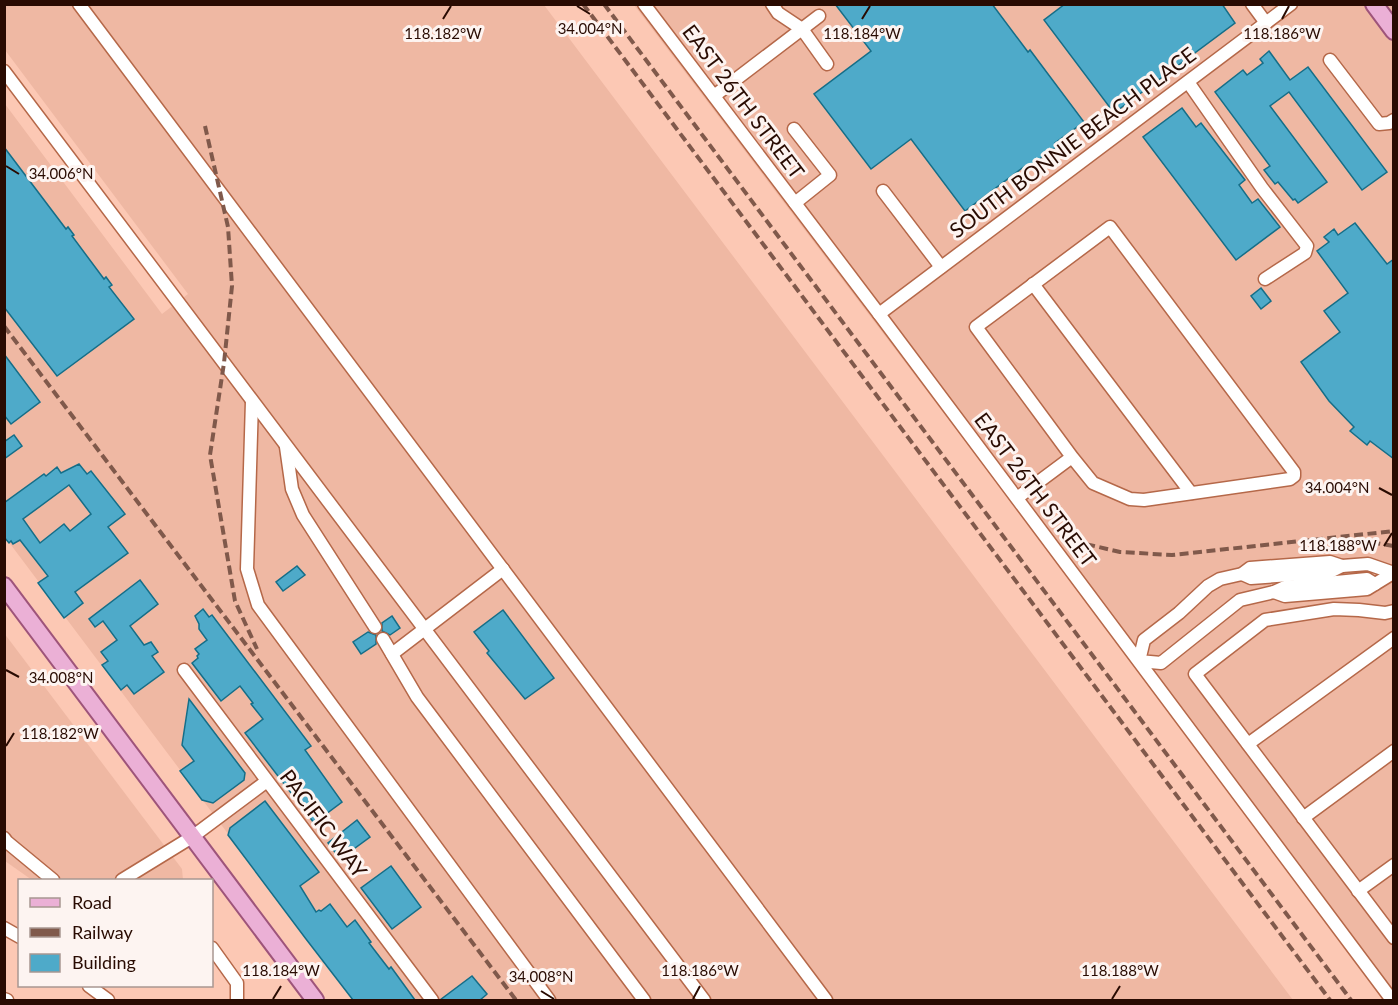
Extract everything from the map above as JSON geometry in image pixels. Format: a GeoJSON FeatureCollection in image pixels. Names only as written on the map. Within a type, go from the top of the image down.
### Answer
{"type":"FeatureCollection","features":[{"type":"Feature","properties":{"kind":"main road"},"geometry":{"type":"LineString","coordinates":[[1374,4],[1394,31]]}},
{"type":"Feature","properties":{"kind":"main road"},"geometry":{"type":"LineString","coordinates":[[4,586],[315,1000]]}},
{"type":"Feature","properties":{"kind":"street"},"geometry":{"type":"LineString","coordinates":[[79,4],[826,1000]]}},
{"type":"Feature","properties":{"kind":"street","name":"EAST 26TH STREET"},"geometry":{"type":"LineString","coordinates":[[645,4],[1392,1000]]}},
{"type":"Feature","properties":{"kind":"street"},"geometry":{"type":"LineString","coordinates":[[772,4],[778,13],[802,29],[827,64]]}},
{"type":"Feature","properties":{"kind":"street"},"geometry":{"type":"LineString","coordinates":[[1252,4],[1266,23]]}},
{"type":"Feature","properties":{"kind":"street","name":"SOUTH BONNIE BEACH PLACE"},"geometry":{"type":"LineString","coordinates":[[879,314],[1291,4]]}},
{"type":"Feature","properties":{"kind":"street"},"geometry":{"type":"LineString","coordinates":[[714,96],[819,16]]}},
{"type":"Feature","properties":{"kind":"street"},"geometry":{"type":"LineString","coordinates":[[1330,60],[1378,124],[1394,120]]}},
{"type":"Feature","properties":{"kind":"street"},"geometry":{"type":"LineString","coordinates":[[5,72],[704,1000]]}},
{"type":"Feature","properties":{"kind":"street"},"geometry":{"type":"LineString","coordinates":[[1188,82],[1262,188],[1307,246],[1305,253],[1265,279]]}},
{"type":"Feature","properties":{"kind":"street"},"geometry":{"type":"LineString","coordinates":[[794,129],[830,175],[795,203]]}},
{"type":"Feature","properties":{"kind":"street"},"geometry":{"type":"LineString","coordinates":[[883,191],[941,267]]}},
{"type":"Feature","properties":{"kind":"street"},"geometry":{"type":"LineString","coordinates":[[1110,227],[1294,472],[1294,476],[1290,479],[1144,500],[1130,499],[1093,483],[1072,456],[975,327],[1110,227]]}},
{"type":"Feature","properties":{"kind":"street"},"geometry":{"type":"LineString","coordinates":[[1033,284],[1191,493]]}},
{"type":"Feature","properties":{"kind":"street"},"geometry":{"type":"LineString","coordinates":[[252,401],[247,569],[258,605],[549,1000]]}},
{"type":"Feature","properties":{"kind":"street"},"geometry":{"type":"LineString","coordinates":[[286,446],[292,489],[303,515],[375,627]]}},
{"type":"Feature","properties":{"kind":"street"},"geometry":{"type":"LineString","coordinates":[[1017,498],[1072,456]]}},
{"type":"Feature","properties":{"kind":"street"},"geometry":{"type":"LineString","coordinates":[[1368,564],[1393,573],[1367,589],[1285,596],[1274,592],[1240,600],[1161,663],[1139,661],[1144,640],[1179,613],[1208,585],[1220,579],[1242,574],[1251,578],[1330,572],[1342,566],[1368,564]]}},
{"type":"Feature","properties":{"kind":"street"},"geometry":{"type":"LineString","coordinates":[[392,654],[503,569]]}},
{"type":"Feature","properties":{"kind":"street"},"geometry":{"type":"LineString","coordinates":[[1394,611],[1385,613],[1359,609],[1334,609],[1265,620],[1195,674],[1394,938]]}},
{"type":"Feature","properties":{"kind":"street"},"geometry":{"type":"LineString","coordinates":[[1248,744],[1394,638]]}},
{"type":"Feature","properties":{"kind":"street"},"geometry":{"type":"LineString","coordinates":[[383,639],[417,697],[644,1000]]}},
{"type":"Feature","properties":{"kind":"street","name":"PACIFIC WAY"},"geometry":{"type":"LineString","coordinates":[[184,670],[432,1000]]}},
{"type":"Feature","properties":{"kind":"street"},"geometry":{"type":"LineString","coordinates":[[1303,818],[1394,751]]}},
{"type":"Feature","properties":{"kind":"street"},"geometry":{"type":"LineString","coordinates":[[124,879],[192,837],[267,782]]}},
{"type":"Feature","properties":{"kind":"street"},"geometry":{"type":"LineString","coordinates":[[4,838],[52,879]]}},
{"type":"Feature","properties":{"kind":"street"},"geometry":{"type":"LineString","coordinates":[[1358,891],[1394,865]]}},
{"type":"Feature","properties":{"kind":"street"},"geometry":{"type":"LineString","coordinates":[[4,928],[18,936]]}},
{"type":"Feature","properties":{"kind":"street"},"geometry":{"type":"LineString","coordinates":[[213,949],[237,983],[237,1000]]}},
{"type":"Feature","properties":{"kind":"street"},"geometry":{"type":"LineString","coordinates":[[90,987],[108,1000]]}},
{"type":"Feature","properties":{"kind":"shaded area"},"geometry":{"type":"Polygon","coordinates":[[[5,5],[544,5],[1293,1000],[353,1000],[5,537],[5,104],[162,314],[188,294],[5,50],[5,5]]]}},
{"type":"Feature","properties":{"kind":"shaded area"},"geometry":{"type":"Polygon","coordinates":[[[634,5],[1393,5],[1393,1000],[1389,1000],[634,5]]]}},
{"type":"Feature","properties":{"kind":"shaded area"},"geometry":{"type":"Polygon","coordinates":[[[4,633],[182,869],[183,879],[31,879],[5,861],[4,633]]]}},
{"type":"Feature","properties":{"kind":"building"},"geometry":{"type":"Polygon","coordinates":[[[835,4],[992,4],[1084,122],[1055,143],[1057,146],[1027,168],[1025,166],[965,211],[911,139],[871,169],[814,94],[871,51],[835,4]]]}},
{"type":"Feature","properties":{"kind":"building"},"geometry":{"type":"Polygon","coordinates":[[[1065,4],[1222,4],[1235,23],[1114,113],[1044,20],[1065,4]]]}},
{"type":"Feature","properties":{"kind":"building"},"geometry":{"type":"Polygon","coordinates":[[[1269,51],[1290,80],[1308,67],[1387,172],[1362,190],[1289,92],[1270,106],[1327,182],[1298,203],[1278,182],[1275,184],[1264,170],[1270,166],[1215,92],[1243,70],[1247,75],[1263,63],[1260,59],[1269,51]]]}},
{"type":"Feature","properties":{"kind":"building"},"geometry":{"type":"Polygon","coordinates":[[[1182,108],[1196,127],[1201,123],[1245,180],[1239,185],[1252,203],[1258,199],[1280,227],[1236,260],[1143,137],[1182,108]]]}},
{"type":"Feature","properties":{"kind":"building"},"geometry":{"type":"Polygon","coordinates":[[[4,147],[66,229],[68,227],[74,235],[72,236],[104,279],[106,277],[112,285],[109,287],[134,319],[57,376],[4,307],[4,147]]]}},
{"type":"Feature","properties":{"kind":"building"},"geometry":{"type":"Polygon","coordinates":[[[1355,223],[1387,264],[1394,259],[1394,459],[1370,441],[1367,445],[1350,431],[1354,427],[1329,401],[1301,362],[1340,332],[1324,311],[1348,293],[1317,251],[1329,242],[1324,237],[1334,229],[1338,235],[1355,223]]]}},
{"type":"Feature","properties":{"kind":"building"},"geometry":{"type":"Polygon","coordinates":[[[1261,288],[1271,301],[1261,309],[1251,296],[1261,288]]]}},
{"type":"Feature","properties":{"kind":"building"},"geometry":{"type":"Polygon","coordinates":[[[4,354],[40,402],[11,424],[4,415],[4,354]]]}},
{"type":"Feature","properties":{"kind":"building"},"geometry":{"type":"Polygon","coordinates":[[[14,435],[22,446],[4,459],[4,442],[14,435]]]}},
{"type":"Feature","properties":{"kind":"building"},"geometry":{"type":"Polygon","coordinates":[[[79,464],[87,474],[91,471],[125,514],[108,527],[128,553],[75,592],[83,603],[64,618],[38,583],[48,576],[20,540],[13,544],[4,537],[4,503],[57,467],[61,473],[79,464]],[[69,485],[23,519],[40,543],[64,524],[70,531],[91,514],[69,485]]]}},
{"type":"Feature","properties":{"kind":"building"},"geometry":{"type":"Polygon","coordinates":[[[297,566],[305,575],[283,591],[276,582],[297,566]]]}},
{"type":"Feature","properties":{"kind":"building"},"geometry":{"type":"Polygon","coordinates":[[[140,580],[158,604],[130,626],[144,645],[151,642],[158,652],[152,656],[164,672],[134,694],[127,685],[121,690],[102,665],[108,661],[101,652],[117,640],[103,621],[95,627],[89,619],[140,580]]]}},
{"type":"Feature","properties":{"kind":"building"},"geometry":{"type":"Polygon","coordinates":[[[203,609],[209,617],[212,615],[311,746],[305,750],[342,802],[314,823],[245,733],[263,719],[251,704],[253,703],[240,686],[221,701],[192,663],[199,654],[195,649],[207,640],[199,629],[195,616],[203,609]]]}},
{"type":"Feature","properties":{"kind":"building"},"geometry":{"type":"Polygon","coordinates":[[[503,610],[554,678],[525,699],[487,653],[489,651],[474,632],[503,610]]]}},
{"type":"Feature","properties":{"kind":"building"},"geometry":{"type":"Polygon","coordinates":[[[392,616],[400,628],[390,635],[382,631],[382,623],[392,616]]]}},
{"type":"Feature","properties":{"kind":"building"},"geometry":{"type":"Polygon","coordinates":[[[368,632],[376,635],[376,644],[361,654],[353,642],[368,632]]]}},
{"type":"Feature","properties":{"kind":"building"},"geometry":{"type":"Polygon","coordinates":[[[189,699],[245,773],[244,780],[213,803],[202,800],[180,771],[194,761],[182,745],[189,699]]]}},
{"type":"Feature","properties":{"kind":"building"},"geometry":{"type":"Polygon","coordinates":[[[265,801],[319,872],[300,886],[316,912],[330,904],[347,927],[355,920],[371,942],[369,943],[389,969],[391,967],[415,1000],[353,1000],[306,939],[228,835],[230,828],[265,801]]]}},
{"type":"Feature","properties":{"kind":"building"},"geometry":{"type":"Polygon","coordinates":[[[357,820],[370,837],[340,859],[328,843],[357,820]]]}},
{"type":"Feature","properties":{"kind":"building"},"geometry":{"type":"Polygon","coordinates":[[[391,866],[421,907],[392,929],[361,888],[391,866]]]}},
{"type":"Feature","properties":{"kind":"building"},"geometry":{"type":"Polygon","coordinates":[[[472,976],[487,994],[480,1000],[440,1000],[472,976]]]}},
{"type":"Feature","properties":{"kind":"railway"},"geometry":{"type":"LineString","coordinates":[[583,4],[1330,1000]]}},
{"type":"Feature","properties":{"kind":"railway"},"geometry":{"type":"LineString","coordinates":[[604,4],[1351,1000]]}},
{"type":"Feature","properties":{"kind":"railway"},"geometry":{"type":"LineString","coordinates":[[205,126],[228,227],[232,286],[224,363],[210,455],[235,601],[257,649]]}},
{"type":"Feature","properties":{"kind":"railway"},"geometry":{"type":"LineString","coordinates":[[4,326],[516,1000]]}},
{"type":"Feature","properties":{"kind":"railway"},"geometry":{"type":"LineString","coordinates":[[1073,541],[1120,552],[1172,555],[1394,531]]}},
{"type":"Feature","properties":{"kind":"railway"},"geometry":{"type":"LineString","coordinates":[[1358,540],[1394,546]]}}]}
